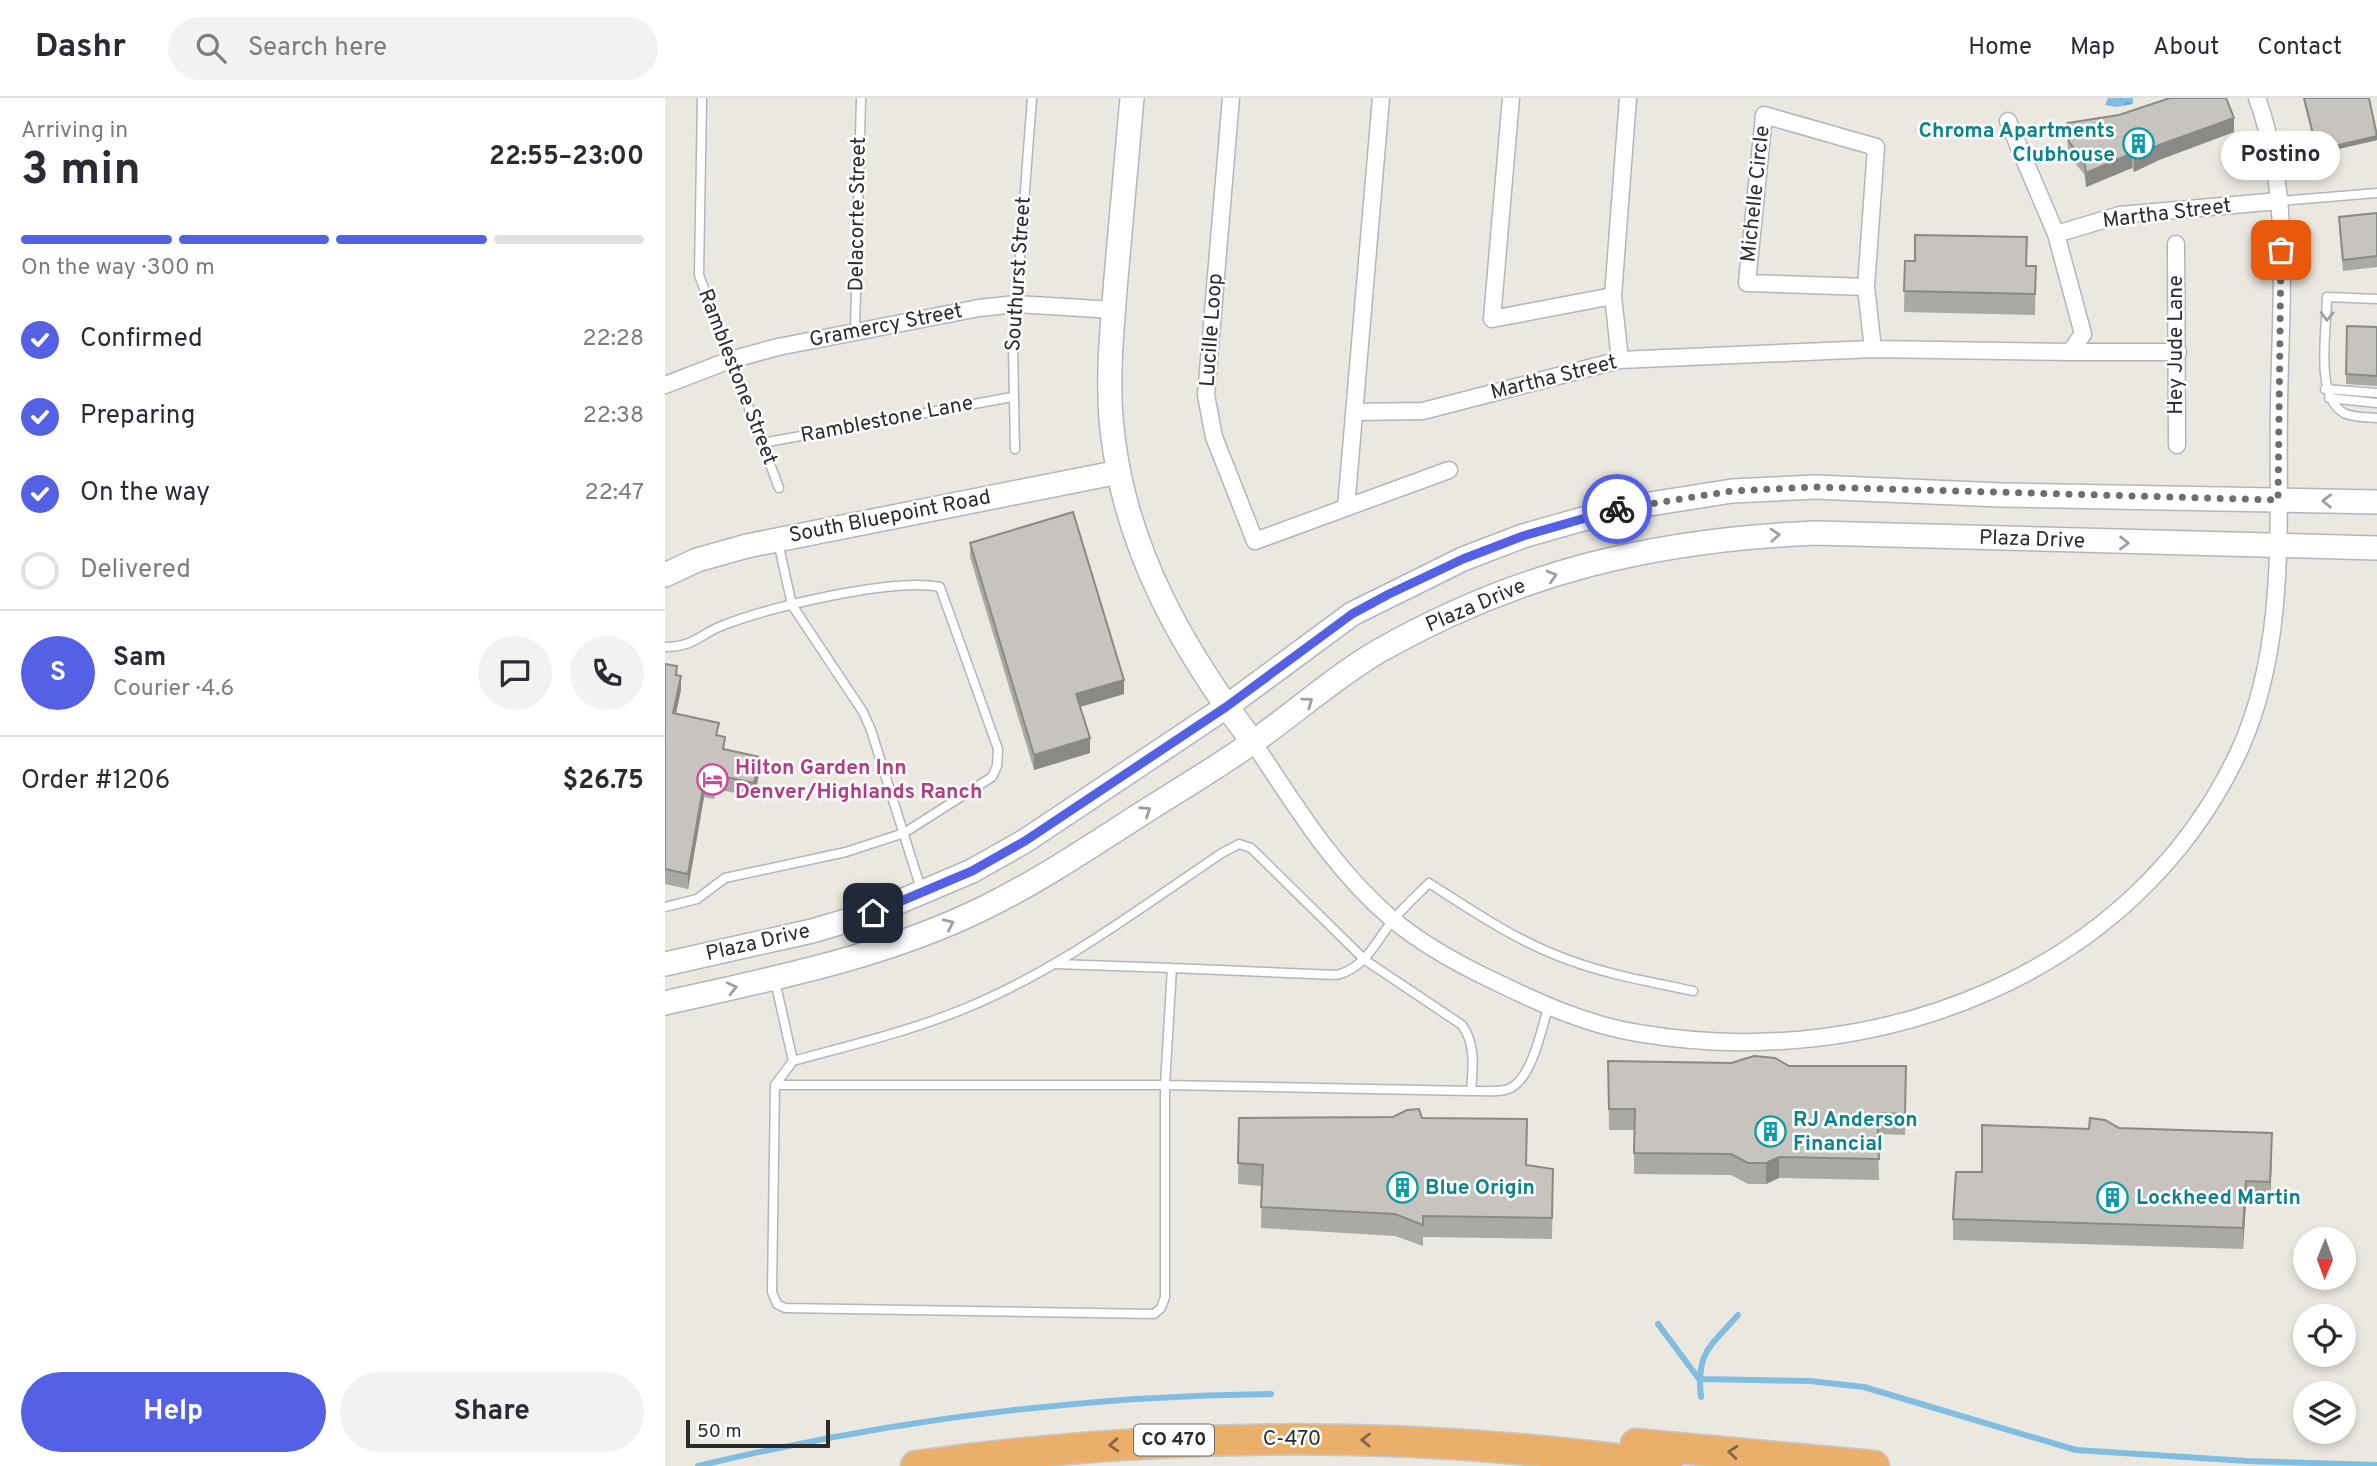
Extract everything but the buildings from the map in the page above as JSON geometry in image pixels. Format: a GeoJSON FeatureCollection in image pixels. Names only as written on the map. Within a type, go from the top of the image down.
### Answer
{"type":"FeatureCollection","features":[{"type":"Feature","properties":{"kind":"highway"},"geometry":{"type":"LineString","coordinates":[[1434,1442],[1502,1431],[1874,1466]]}},
{"type":"Feature","properties":{"kind":"highway","name":"C-470"},"geometry":{"type":"LineString","coordinates":[[916,1466],[1068,1448],[1172,1440],[1295,1438],[1434,1442],[1551,1451],[1667,1466]]}},
{"type":"Feature","properties":{"kind":"street"},"geometry":{"type":"LineString","coordinates":[[1132,98],[1114,310],[1110,405],[1119,472],[1139,546],[1157,589],[1191,655],[1226,707],[1253,742],[1335,864],[1393,920],[1453,961],[1548,1008],[1634,1033],[1682,1038],[1787,1042],[1830,1038],[1900,1024],[1971,1000],[2064,951],[2120,910],[2145,887],[2197,825],[2227,776],[2253,713],[2267,660],[2275,606],[2279,201],[2273,155],[2257,98]]}},
{"type":"Feature","properties":{"kind":"street","name":"Lucille Loop"},"geometry":{"type":"LineString","coordinates":[[1231,98],[1206,395],[1214,437],[1255,541],[1449,470]]}},
{"type":"Feature","properties":{"kind":"street"},"geometry":{"type":"LineString","coordinates":[[1346,508],[1381,98]]}},
{"type":"Feature","properties":{"kind":"street"},"geometry":{"type":"LineString","coordinates":[[1511,98],[1492,319],[1613,296]]}},
{"type":"Feature","properties":{"kind":"street"},"geometry":{"type":"LineString","coordinates":[[1620,359],[1613,296],[1628,98]]}},
{"type":"Feature","properties":{"kind":"street","name":"Michelle Circle"},"geometry":{"type":"LineString","coordinates":[[1865,287],[1747,283],[1763,115],[1876,147],[1865,287],[1873,349]]}},
{"type":"Feature","properties":{"kind":"street"},"geometry":{"type":"LineString","coordinates":[[2008,121],[2056,234],[2083,334],[2070,352]]}},
{"type":"Feature","properties":{"kind":"street","name":"Martha Street"},"geometry":{"type":"LineString","coordinates":[[2056,234],[2120,215],[2279,201]]}},
{"type":"Feature","properties":{"kind":"street","name":"Hey Jude Lane"},"geometry":{"type":"LineString","coordinates":[[2176,244],[2177,445]]}},
{"type":"Feature","properties":{"kind":"street","name":"Gramercy Street"},"geometry":{"type":"LineString","coordinates":[[665,385],[730,360],[855,330],[1016,304],[1114,310]]}},
{"type":"Feature","properties":{"kind":"street","name":"Martha Street"},"geometry":{"type":"LineString","coordinates":[[1354,412],[1423,411],[1620,359],[1873,349],[2178,352]]}},
{"type":"Feature","properties":{"kind":"street","name":"South Bluepoint Road"},"geometry":{"type":"LineString","coordinates":[[665,575],[709,556],[778,539],[1119,472]]}},
{"type":"Feature","properties":{"kind":"street","name":"Plaza Drive"},"geometry":{"type":"LineString","coordinates":[[665,964],[812,931],[873,913],[972,871],[1025,841],[1226,707],[1352,614],[1407,584],[1523,536],[1618,509],[1732,491],[1815,487],[2377,502]]}},
{"type":"Feature","properties":{"kind":"street","name":"Plaza Drive"},"geometry":{"type":"LineString","coordinates":[[665,1003],[885,949],[987,906],[1044,876],[1253,742],[1375,653],[1428,625],[1526,584],[1628,554],[1736,536],[1815,533],[2377,548]]}},
{"type":"Feature","properties":{"kind":"lane","name":"Ramblestone Street"},"geometry":{"type":"LineString","coordinates":[[702,98],[699,275],[779,488]]}},
{"type":"Feature","properties":{"kind":"lane","name":"Delacorte Street"},"geometry":{"type":"LineString","coordinates":[[855,330],[861,98]]}},
{"type":"Feature","properties":{"kind":"lane","name":"Southurst Street"},"geometry":{"type":"LineString","coordinates":[[1015,449],[1012,397],[1016,304],[1032,98]]}},
{"type":"Feature","properties":{"kind":"lane"},"geometry":{"type":"LineString","coordinates":[[2279,201],[2377,193]]}},
{"type":"Feature","properties":{"kind":"lane"},"geometry":{"type":"LineString","coordinates":[[2377,299],[2327,298],[2325,389],[2329,398],[2346,414],[2377,418]]}},
{"type":"Feature","properties":{"kind":"lane"},"geometry":{"type":"LineString","coordinates":[[2325,389],[2377,393]]}},
{"type":"Feature","properties":{"kind":"lane","name":"Ramblestone Lane"},"geometry":{"type":"LineString","coordinates":[[762,443],[1012,397]]}},
{"type":"Feature","properties":{"kind":"lane"},"geometry":{"type":"LineString","coordinates":[[2329,398],[2377,403]]}},
{"type":"Feature","properties":{"kind":"lane"},"geometry":{"type":"LineString","coordinates":[[778,539],[792,605],[863,712],[922,893]]}},
{"type":"Feature","properties":{"kind":"lane"},"geometry":{"type":"LineString","coordinates":[[665,647],[686,646],[720,626],[792,605],[913,583],[940,587],[997,749],[997,766],[992,777],[904,833],[846,852],[725,878],[697,899],[665,907]]}},
{"type":"Feature","properties":{"kind":"lane"},"geometry":{"type":"LineString","coordinates":[[1172,968],[1165,1085],[1165,1297],[1161,1308],[1154,1314],[785,1308],[777,1304],[772,1292],[775,1086],[793,1061],[930,1022],[969,1007],[1056,964],[1222,853],[1239,845],[1251,848],[1365,960],[1462,1025],[1469,1035],[1473,1058],[1471,1091]]}},
{"type":"Feature","properties":{"kind":"lane"},"geometry":{"type":"LineString","coordinates":[[1056,964],[1337,975],[1365,960],[1393,920],[1429,883],[1502,930],[1569,960],[1612,974],[1693,991]]}},
{"type":"Feature","properties":{"kind":"lane"},"geometry":{"type":"LineString","coordinates":[[775,978],[793,1061]]}},
{"type":"Feature","properties":{"kind":"lane"},"geometry":{"type":"LineString","coordinates":[[775,1086],[1165,1085],[1506,1090],[1515,1086],[1531,1063],[1548,1008]]}},
{"type":"Feature","properties":{"kind":"water"},"geometry":{"type":"Polygon","coordinates":[[[2108,98],[2133,98],[2133,104],[2116,107],[2105,105],[2108,98]]]}},
{"type":"Feature","properties":{"kind":"waterway"},"geometry":{"type":"LineString","coordinates":[[1701,1397],[1701,1370],[1707,1351],[1738,1315]]}},
{"type":"Feature","properties":{"kind":"waterway"},"geometry":{"type":"LineString","coordinates":[[1658,1324],[1699,1379],[1810,1381],[1864,1387],[2076,1450],[2247,1461],[2377,1465]]}},
{"type":"Feature","properties":{"kind":"waterway"},"geometry":{"type":"LineString","coordinates":[[698,1466],[840,1436],[983,1414],[1126,1400],[1271,1394]]}},
{"type":"Feature","properties":{"kind":"way so far"},"geometry":{"type":"LineString","coordinates":[[1617,509],[1732,491],[1815,487],[2001,495],[2278,500],[2281,250]]}},
{"type":"Feature","properties":{"kind":"place","name":"Chroma Apartments Clubhouse"},"geometry":{"type":"Point","coordinates":[2138,143]}},
{"type":"Feature","properties":{"kind":"place","name":"Postino"},"geometry":{"type":"Point","coordinates":[2281,250]}},
{"type":"Feature","properties":{"kind":"place","name":"Hilton Garden Inn Denver/Highlands Ranch"},"geometry":{"type":"Point","coordinates":[712,780]}},
{"type":"Feature","properties":{"kind":"place","name":"RJ Anderson Financial"},"geometry":{"type":"Point","coordinates":[1770,1132]}},
{"type":"Feature","properties":{"kind":"place","name":"Blue Origin"},"geometry":{"type":"Point","coordinates":[1402,1188]}},
{"type":"Feature","properties":{"kind":"place","name":"Lockheed Martin"},"geometry":{"type":"Point","coordinates":[2113,1198]}},
{"type":"Feature","properties":{"kind":"route"},"geometry":{"type":"LineString","coordinates":[[873,913],[946,884],[1025,841],[1226,707],[1352,614],[1407,584],[1523,536],[1617,509]]}}]}
